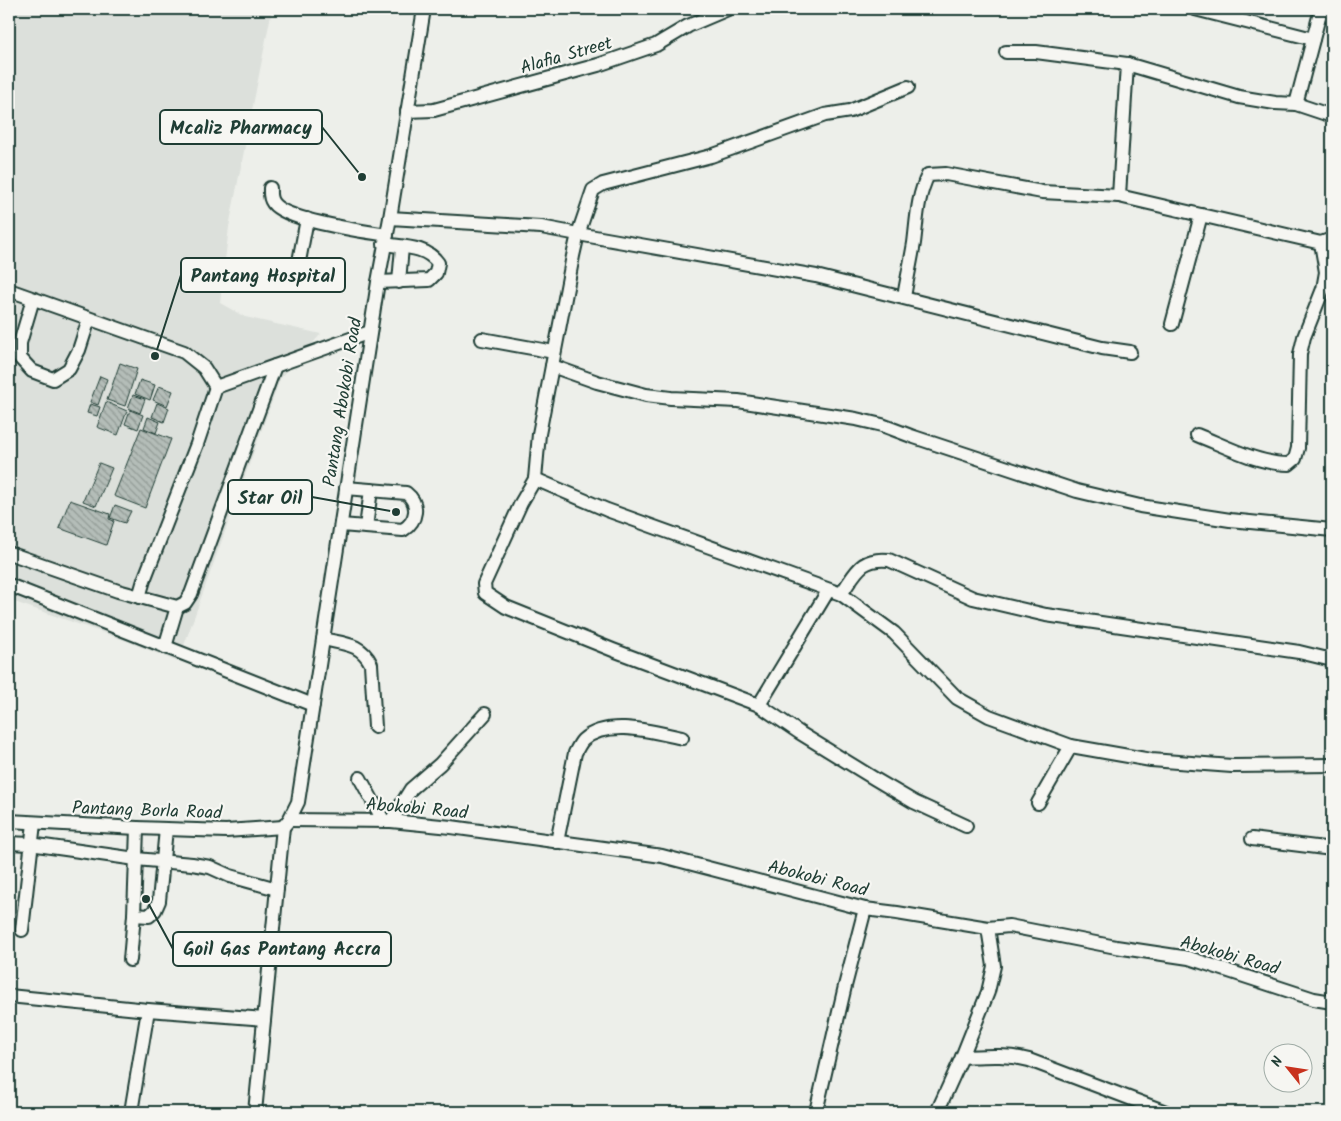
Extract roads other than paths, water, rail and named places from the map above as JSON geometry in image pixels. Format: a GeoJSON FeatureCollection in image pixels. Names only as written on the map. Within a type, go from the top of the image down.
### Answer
{"type":"FeatureCollection","features":[{"type":"Feature","properties":{"kind":"street","name":"Pantang Abokobi Road"},"geometry":{"type":"LineString","coordinates":[[255,1112],[286,824],[298,802],[370,332],[424,9]]}},
{"type":"Feature","properties":{"kind":"street","name":"Alafia Street"},"geometry":{"type":"LineString","coordinates":[[407,111],[434,110],[598,65],[656,45],[688,26],[728,9]]}},
{"type":"Feature","properties":{"kind":"street"},"geometry":{"type":"LineString","coordinates":[[1195,9],[1313,39]]}},
{"type":"Feature","properties":{"kind":"street"},"geometry":{"type":"LineString","coordinates":[[1296,104],[1321,9]]}},
{"type":"Feature","properties":{"kind":"street"},"geometry":{"type":"LineString","coordinates":[[1328,9],[1332,19]]}},
{"type":"Feature","properties":{"kind":"street"},"geometry":{"type":"LineString","coordinates":[[1006,52],[1036,52],[1127,64],[1239,97],[1275,103],[1296,104],[1332,116]]}},
{"type":"Feature","properties":{"kind":"street"},"geometry":{"type":"LineString","coordinates":[[1119,196],[1127,64]]}},
{"type":"Feature","properties":{"kind":"street"},"geometry":{"type":"LineString","coordinates":[[908,87],[850,111],[825,115],[711,156],[598,186],[590,195],[578,234],[554,352],[539,434],[535,479],[521,503],[484,584],[485,593],[501,604],[613,650],[759,705],[800,733],[914,802],[966,826]]}},
{"type":"Feature","properties":{"kind":"street"},"geometry":{"type":"LineString","coordinates":[[904,297],[914,243],[917,211],[923,184],[928,175],[946,174],[1042,192],[1119,196],[1326,241],[1326,272],[1300,354],[1298,448],[1295,459],[1289,464],[1279,464],[1252,457],[1197,435]]}},
{"type":"Feature","properties":{"kind":"street"},"geometry":{"type":"LineString","coordinates":[[270,188],[270,197],[278,208],[291,215],[386,240],[402,247],[425,250],[438,263],[436,273],[429,280],[378,282]]}},
{"type":"Feature","properties":{"kind":"street"},"geometry":{"type":"LineString","coordinates":[[1172,324],[1201,215]]}},
{"type":"Feature","properties":{"kind":"street"},"geometry":{"type":"LineString","coordinates":[[390,218],[541,227],[816,276],[1102,348],[1130,352]]}},
{"type":"Feature","properties":{"kind":"street"},"geometry":{"type":"LineString","coordinates":[[297,272],[307,219]]}},
{"type":"Feature","properties":{"kind":"street"},"geometry":{"type":"LineString","coordinates":[[399,282],[402,247]]}},
{"type":"Feature","properties":{"kind":"street"},"geometry":{"type":"LineString","coordinates":[[9,290],[184,352],[204,368],[216,387]]}},
{"type":"Feature","properties":{"kind":"street"},"geometry":{"type":"LineString","coordinates":[[33,298],[20,343],[20,358],[32,371],[53,380],[69,368],[79,350],[89,319]]}},
{"type":"Feature","properties":{"kind":"street"},"geometry":{"type":"LineString","coordinates":[[216,387],[370,332]]}},
{"type":"Feature","properties":{"kind":"street"},"geometry":{"type":"LineString","coordinates":[[482,339],[554,352]]}},
{"type":"Feature","properties":{"kind":"street"},"geometry":{"type":"LineString","coordinates":[[165,647],[177,607],[184,603],[191,594],[275,366]]}},
{"type":"Feature","properties":{"kind":"street"},"geometry":{"type":"LineString","coordinates":[[552,366],[597,382],[646,395],[671,398],[738,400],[882,425],[1077,491],[1140,506],[1230,520],[1332,530]]}},
{"type":"Feature","properties":{"kind":"street"},"geometry":{"type":"LineString","coordinates":[[140,597],[144,580],[216,387]]}},
{"type":"Feature","properties":{"kind":"street"},"geometry":{"type":"LineString","coordinates":[[535,479],[607,510],[828,591],[841,594],[894,633],[946,688],[964,702],[989,716],[1071,746],[1152,760],[1232,766],[1332,765]]}},
{"type":"Feature","properties":{"kind":"street"},"geometry":{"type":"LineString","coordinates":[[341,525],[403,530],[413,520],[415,503],[406,493],[346,488]]}},
{"type":"Feature","properties":{"kind":"street"},"geometry":{"type":"LineString","coordinates":[[366,527],[370,490]]}},
{"type":"Feature","properties":{"kind":"street"},"geometry":{"type":"LineString","coordinates":[[9,553],[118,591],[177,607]]}},
{"type":"Feature","properties":{"kind":"street"},"geometry":{"type":"LineString","coordinates":[[841,594],[865,562],[880,559],[889,560],[973,598],[1046,615],[1298,652],[1332,660]]}},
{"type":"Feature","properties":{"kind":"street"},"geometry":{"type":"LineString","coordinates":[[9,585],[313,706]]}},
{"type":"Feature","properties":{"kind":"street"},"geometry":{"type":"LineString","coordinates":[[759,705],[828,591]]}},
{"type":"Feature","properties":{"kind":"street"},"geometry":{"type":"LineString","coordinates":[[323,639],[353,646],[362,650],[367,656],[371,664],[375,727]]}},
{"type":"Feature","properties":{"kind":"street"},"geometry":{"type":"LineString","coordinates":[[360,778],[387,821],[411,789],[440,764],[485,714]]}},
{"type":"Feature","properties":{"kind":"street"},"geometry":{"type":"LineString","coordinates":[[557,842],[575,753],[582,741],[591,735],[612,728],[638,729],[682,738]]}},
{"type":"Feature","properties":{"kind":"street"},"geometry":{"type":"LineString","coordinates":[[1038,803],[1071,746]]}},
{"type":"Feature","properties":{"kind":"street","name":"Pantang Borla Road"},"geometry":{"type":"LineString","coordinates":[[9,820],[137,828],[226,831],[286,824]]}},
{"type":"Feature","properties":{"kind":"street","name":"Abokobi Road"},"geometry":{"type":"LineString","coordinates":[[286,824],[387,821],[662,856],[865,909],[897,912],[988,928],[1010,926],[1143,952],[1189,958],[1314,1000],[1332,1002]]}},
{"type":"Feature","properties":{"kind":"street"},"geometry":{"type":"LineString","coordinates":[[22,930],[30,844],[34,822]]}},
{"type":"Feature","properties":{"kind":"street"},"geometry":{"type":"LineString","coordinates":[[130,960],[134,916],[137,828]]}},
{"type":"Feature","properties":{"kind":"street"},"geometry":{"type":"LineString","coordinates":[[134,916],[148,916],[155,910],[159,901],[166,829]]}},
{"type":"Feature","properties":{"kind":"street"},"geometry":{"type":"LineString","coordinates":[[1252,839],[1332,849]]}},
{"type":"Feature","properties":{"kind":"street"},"geometry":{"type":"LineString","coordinates":[[9,843],[210,867],[230,876],[278,889]]}},
{"type":"Feature","properties":{"kind":"street"},"geometry":{"type":"LineString","coordinates":[[816,1112],[865,909]]}},
{"type":"Feature","properties":{"kind":"street"},"geometry":{"type":"LineString","coordinates":[[936,1112],[979,1019],[992,978],[994,966],[988,928]]}},
{"type":"Feature","properties":{"kind":"street"},"geometry":{"type":"LineString","coordinates":[[9,996],[148,1010],[264,1018]]}},
{"type":"Feature","properties":{"kind":"street"},"geometry":{"type":"LineString","coordinates":[[131,1112],[148,1010]]}},
{"type":"Feature","properties":{"kind":"street"},"geometry":{"type":"LineString","coordinates":[[962,1058],[1001,1055],[1015,1056],[1166,1112]]}},
{"type":"Feature","properties":{"kind":"place","name":"Mcaliz Pharmacy"},"geometry":{"type":"Point","coordinates":[362,177]}},
{"type":"Feature","properties":{"kind":"place","name":"Pantang Hospital"},"geometry":{"type":"Point","coordinates":[155,356]}},
{"type":"Feature","properties":{"kind":"place","name":"Star Oil"},"geometry":{"type":"Point","coordinates":[396,512]}},
{"type":"Feature","properties":{"kind":"place","name":"Goil Gas Pantang Accra"},"geometry":{"type":"Point","coordinates":[146,899]}}]}
